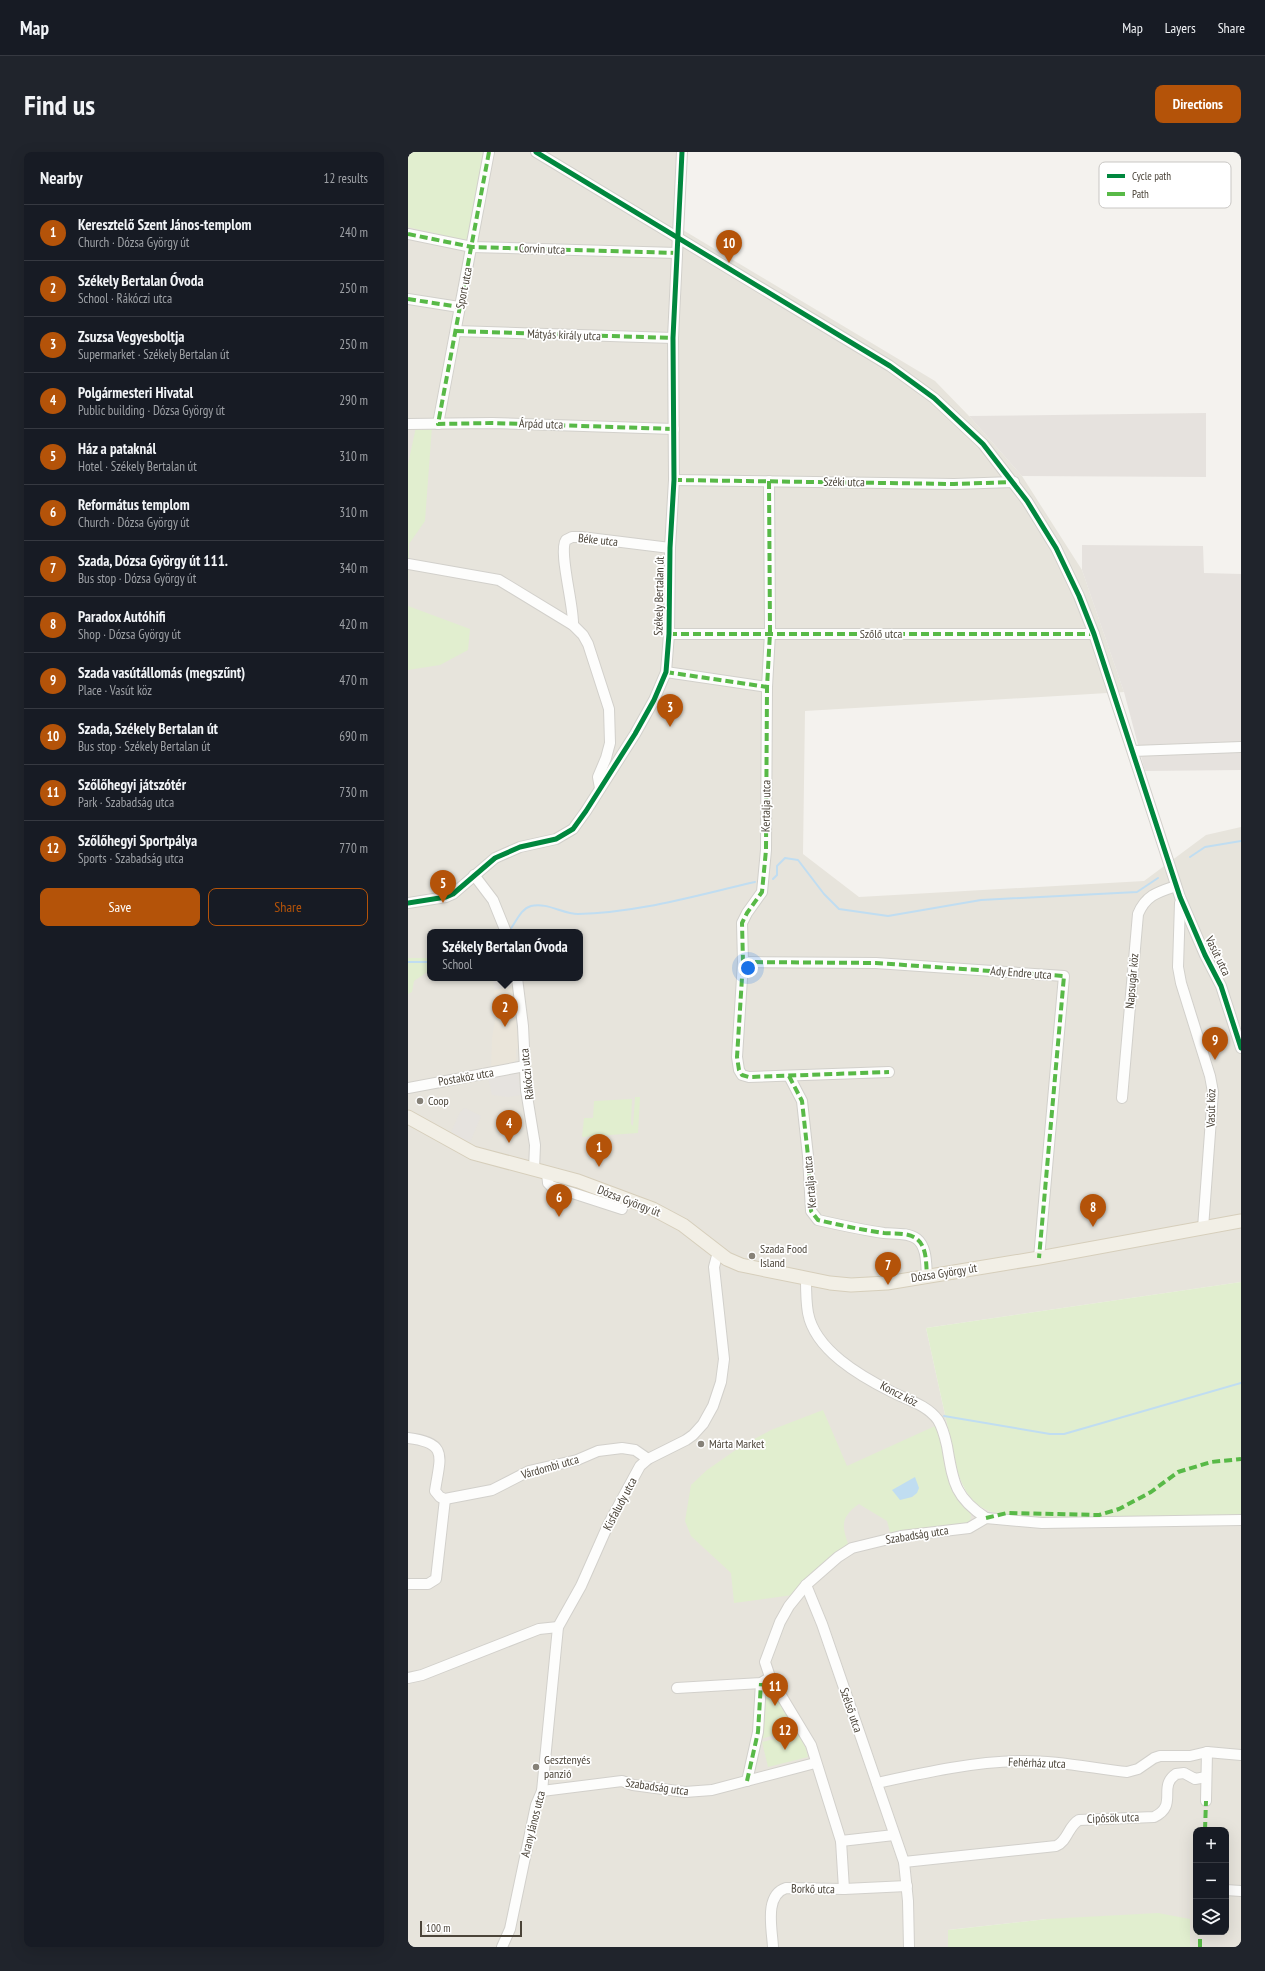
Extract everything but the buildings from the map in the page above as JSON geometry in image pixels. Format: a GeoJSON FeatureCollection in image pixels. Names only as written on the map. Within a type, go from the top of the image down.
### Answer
{"type":"FeatureCollection","features":[{"type":"Feature","properties":{"kind":"main road","name":"Dózsa György út"},"geometry":{"type":"LineString","coordinates":[[408,1117],[473,1153],[578,1181],[653,1209],[683,1225],[718,1252],[741,1265],[806,1279],[850,1285],[887,1283],[1039,1258],[1241,1221]]}},
{"type":"Feature","properties":{"kind":"street","name":"Sport utca"},"geometry":{"type":"LineString","coordinates":[[438,424],[489,152]]}},
{"type":"Feature","properties":{"kind":"street","name":"Vasút utca"},"geometry":{"type":"LineString","coordinates":[[536,152],[890,366],[916,384],[969,430],[1014,482],[1056,548],[1094,634],[1176,886],[1197,938],[1221,986],[1241,1048]]}},
{"type":"Feature","properties":{"kind":"street","name":"Székely Bertalan út"},"geometry":{"type":"LineString","coordinates":[[408,903],[446,897],[454,894],[495,858],[508,851],[532,843],[556,839],[569,832],[579,823],[635,734],[654,700],[666,672],[669,634],[670,548],[674,480],[673,338],[677,253],[674,235],[682,152]]}},
{"type":"Feature","properties":{"kind":"street","name":"Corvin utca"},"geometry":{"type":"LineString","coordinates":[[408,234],[472,247],[677,253]]}},
{"type":"Feature","properties":{"kind":"street"},"geometry":{"type":"LineString","coordinates":[[408,299],[459,307]]}},
{"type":"Feature","properties":{"kind":"street","name":"Mátyás király utca"},"geometry":{"type":"LineString","coordinates":[[456,332],[673,338]]}},
{"type":"Feature","properties":{"kind":"street","name":"Árpád utca"},"geometry":{"type":"LineString","coordinates":[[408,424],[492,423],[674,429]]}},
{"type":"Feature","properties":{"kind":"street","name":"Széki utca"},"geometry":{"type":"LineString","coordinates":[[674,480],[954,484],[1014,482]]}},
{"type":"Feature","properties":{"kind":"street","name":"Kertalja utca"},"geometry":{"type":"LineString","coordinates":[[769,481],[770,633],[767,687],[766,850],[762,892],[747,913],[742,923],[743,962],[738,1057],[739,1070],[742,1075],[749,1077],[889,1072]]}},
{"type":"Feature","properties":{"kind":"street","name":"Béke utca"},"geometry":{"type":"LineString","coordinates":[[573,625],[574,613],[563,552],[563,544],[566,540],[572,537],[581,537],[670,548]]}},
{"type":"Feature","properties":{"kind":"street"},"geometry":{"type":"LineString","coordinates":[[408,564],[499,580],[573,625],[583,635],[588,644],[609,709],[610,743],[606,758],[598,776],[600,788]]}},
{"type":"Feature","properties":{"kind":"street","name":"Szőlő utca"},"geometry":{"type":"LineString","coordinates":[[669,634],[1094,634]]}},
{"type":"Feature","properties":{"kind":"street"},"geometry":{"type":"LineString","coordinates":[[666,672],[767,687]]}},
{"type":"Feature","properties":{"kind":"street"},"geometry":{"type":"LineString","coordinates":[[1133,751],[1241,747]]}},
{"type":"Feature","properties":{"kind":"street"},"geometry":{"type":"LineString","coordinates":[[474,875],[493,900],[505,929]]}},
{"type":"Feature","properties":{"kind":"street","name":"Napsugár köz"},"geometry":{"type":"LineString","coordinates":[[1122,1098],[1138,914],[1146,900],[1161,891],[1176,886]]}},
{"type":"Feature","properties":{"kind":"street","name":"Vasút köz"},"geometry":{"type":"LineString","coordinates":[[1180,896],[1178,967],[1181,983],[1210,1076],[1213,1092],[1203,1228]]}},
{"type":"Feature","properties":{"kind":"street"},"geometry":{"type":"LineString","coordinates":[[1179,942],[1188,938],[1197,938]]}},
{"type":"Feature","properties":{"kind":"street","name":"Ady Endre utca"},"geometry":{"type":"LineString","coordinates":[[743,962],[876,963],[1064,976],[1039,1258]]}},
{"type":"Feature","properties":{"kind":"street","name":"Rákóczi utca"},"geometry":{"type":"LineString","coordinates":[[516,981],[523,1026],[526,1090],[535,1145],[534,1170]]}},
{"type":"Feature","properties":{"kind":"street","name":"Postaköz utca"},"geometry":{"type":"LineString","coordinates":[[409,1088],[525,1066]]}},
{"type":"Feature","properties":{"kind":"street","name":"Kertalja utca"},"geometry":{"type":"LineString","coordinates":[[789,1076],[802,1101],[808,1156],[811,1212],[814,1217],[818,1220],[884,1233],[908,1235],[917,1238],[923,1246],[926,1258],[927,1276]]}},
{"type":"Feature","properties":{"kind":"street","name":"Dózsa György út"},"geometry":{"type":"LineString","coordinates":[[547,1173],[548,1183],[551,1186],[622,1209]]}},
{"type":"Feature","properties":{"kind":"street","name":"Kisfaludy utca"},"geometry":{"type":"LineString","coordinates":[[558,1627],[581,1586],[608,1526],[640,1466],[648,1459],[693,1435],[703,1424],[713,1406],[720,1382],[724,1359],[714,1267],[718,1252]]}},
{"type":"Feature","properties":{"kind":"street","name":"Koncz köz"},"geometry":{"type":"LineString","coordinates":[[806,1279],[808,1313],[816,1333],[823,1343],[833,1354],[849,1366],[891,1391],[918,1403],[934,1416],[944,1435],[956,1488],[967,1503],[986,1518]]}},
{"type":"Feature","properties":{"kind":"street"},"geometry":{"type":"LineString","coordinates":[[408,1438],[430,1443],[439,1452],[440,1460],[435,1491],[440,1497],[445,1499],[438,1576],[435,1580],[428,1584],[408,1584]]}},
{"type":"Feature","properties":{"kind":"street","name":"Várdombi utca"},"geometry":{"type":"LineString","coordinates":[[445,1499],[492,1490],[525,1472],[576,1460],[598,1451],[622,1448],[635,1450],[648,1459]]}},
{"type":"Feature","properties":{"kind":"street"},"geometry":{"type":"LineString","coordinates":[[986,1518],[1035,1523],[1241,1520]]}},
{"type":"Feature","properties":{"kind":"street","name":"Szabadság utca"},"geometry":{"type":"LineString","coordinates":[[844,1889],[841,1841],[816,1763],[805,1734],[770,1677],[765,1662],[766,1656],[780,1622],[789,1606],[806,1585],[838,1557],[852,1548],[901,1536],[969,1528],[986,1518]]}},
{"type":"Feature","properties":{"kind":"street","name":"Szélső utca"},"geometry":{"type":"LineString","coordinates":[[806,1585],[822,1624],[904,1862],[909,1947]]}},
{"type":"Feature","properties":{"kind":"street"},"geometry":{"type":"LineString","coordinates":[[408,1678],[422,1675],[540,1629],[558,1627]]}},
{"type":"Feature","properties":{"kind":"street","name":"Arany János utca"},"geometry":{"type":"LineString","coordinates":[[502,1947],[510,1929],[536,1805],[542,1791],[558,1627]]}},
{"type":"Feature","properties":{"kind":"street"},"geometry":{"type":"LineString","coordinates":[[677,1688],[761,1683],[770,1677]]}},
{"type":"Feature","properties":{"kind":"street"},"geometry":{"type":"LineString","coordinates":[[747,1781],[758,1732],[761,1683]]}},
{"type":"Feature","properties":{"kind":"street"},"geometry":{"type":"LineString","coordinates":[[1206,1801],[1207,1752]]}},
{"type":"Feature","properties":{"kind":"street","name":"Fehérház utca"},"geometry":{"type":"LineString","coordinates":[[877,1783],[942,1770],[1018,1761],[1047,1762],[1132,1772],[1154,1758],[1190,1756],[1207,1752],[1241,1755]]}},
{"type":"Feature","properties":{"kind":"street","name":"Szabadság utca"},"geometry":{"type":"LineString","coordinates":[[542,1791],[622,1781],[633,1785],[685,1792],[712,1790],[816,1763]]}},
{"type":"Feature","properties":{"kind":"street","name":"Cipősök utca"},"geometry":{"type":"LineString","coordinates":[[904,1862],[1056,1846],[1063,1842],[1073,1825],[1079,1820],[1154,1817],[1161,1814],[1167,1805],[1167,1784],[1176,1774],[1184,1773],[1194,1779],[1206,1777]]}},
{"type":"Feature","properties":{"kind":"street"},"geometry":{"type":"LineString","coordinates":[[841,1841],[894,1835]]}},
{"type":"Feature","properties":{"kind":"street","name":"Borkő utca"},"geometry":{"type":"LineString","coordinates":[[773,1947],[772,1901],[780,1890],[786,1888],[844,1889],[906,1886]]}},
{"type":"Feature","properties":{"kind":"street"},"geometry":{"type":"LineString","coordinates":[[1229,1890],[1241,1891]]}},
{"type":"Feature","properties":{"kind":"shaded area"},"geometry":{"type":"Polygon","coordinates":[[[408,152],[687,152],[683,230],[935,381],[969,416],[1022,476],[1082,570],[1124,692],[805,711],[803,854],[859,897],[1144,881],[1206,835],[1241,827],[1241,1282],[926,1328],[958,1474],[964,1489],[972,1502],[994,1513],[1014,1518],[1241,1516],[1241,1947],[1190,1947],[1190,1919],[1047,1919],[948,1930],[948,1947],[408,1947],[408,152]]]}},
{"type":"Feature","properties":{"kind":"shaded area"},"geometry":{"type":"Polygon","coordinates":[[[1206,413],[1206,477],[1022,476],[969,416],[1206,413]]]}},
{"type":"Feature","properties":{"kind":"shaded area"},"geometry":{"type":"Polygon","coordinates":[[[1082,545],[1203,546],[1204,573],[1241,574],[1241,770],[1145,771],[1124,692],[1082,570],[1082,545]]]}},
{"type":"Feature","properties":{"kind":"shaded area"},"geometry":{"type":"Polygon","coordinates":[[[493,981],[512,981],[513,986],[494,990],[493,981]]]}},
{"type":"Feature","properties":{"kind":"shaded area"},"geometry":{"type":"Polygon","coordinates":[[[513,986],[519,1020],[516,1020],[516,1028],[520,1029],[521,1034],[517,1034],[518,1043],[521,1043],[522,1048],[516,1049],[516,1065],[491,1069],[492,1039],[496,1014],[494,990],[513,986]]]}},
{"type":"Feature","properties":{"kind":"shaded area"},"geometry":{"type":"Polygon","coordinates":[[[518,1072],[521,1095],[508,1097],[492,1095],[488,1077],[518,1072]]]}},
{"type":"Feature","properties":{"kind":"shaded area"},"geometry":{"type":"Polygon","coordinates":[[[465,1108],[481,1116],[470,1142],[450,1135],[460,1112],[465,1108]]]}},
{"type":"Feature","properties":{"kind":"green space"},"geometry":{"type":"Polygon","coordinates":[[[408,152],[487,152],[467,241],[408,227],[408,152]]]}},
{"type":"Feature","properties":{"kind":"green space"},"geometry":{"type":"Polygon","coordinates":[[[432,426],[425,521],[409,544],[408,592],[408,464],[416,427],[432,426]]]}},
{"type":"Feature","properties":{"kind":"green space"},"geometry":{"type":"Polygon","coordinates":[[[408,606],[470,629],[468,650],[440,665],[408,670],[408,606]]]}},
{"type":"Feature","properties":{"kind":"green space"},"geometry":{"type":"Polygon","coordinates":[[[408,958],[427,958],[427,972],[414,981],[412,992],[408,994],[408,958]]]}},
{"type":"Feature","properties":{"kind":"green space"},"geometry":{"type":"Polygon","coordinates":[[[635,1097],[640,1097],[638,1133],[582,1137],[584,1118],[593,1118],[594,1101],[632,1099],[631,1124],[633,1126],[635,1097]]]}},
{"type":"Feature","properties":{"kind":"green space"},"geometry":{"type":"Polygon","coordinates":[[[1241,1282],[1241,1516],[1014,1518],[985,1509],[978,1505],[968,1494],[958,1474],[926,1328],[1241,1282]]]}},
{"type":"Feature","properties":{"kind":"green space"},"geometry":{"type":"Polygon","coordinates":[[[823,1410],[847,1466],[935,1426],[971,1513],[970,1524],[894,1534],[890,1532],[887,1521],[859,1504],[848,1514],[844,1524],[845,1535],[850,1549],[800,1594],[734,1603],[731,1573],[691,1536],[685,1521],[691,1485],[707,1470],[740,1447],[771,1430],[823,1410]]]}},
{"type":"Feature","properties":{"kind":"green space"},"geometry":{"type":"Polygon","coordinates":[[[772,1682],[801,1728],[760,1739],[765,1684],[772,1682]]]}},
{"type":"Feature","properties":{"kind":"green space"},"geometry":{"type":"Polygon","coordinates":[[[802,1732],[808,1757],[768,1767],[762,1742],[802,1732]]]}},
{"type":"Feature","properties":{"kind":"green space"},"geometry":{"type":"Polygon","coordinates":[[[1158,1913],[1190,1919],[1190,1947],[948,1947],[948,1930],[1047,1919],[1158,1913]]]}},
{"type":"Feature","properties":{"kind":"water"},"geometry":{"type":"Polygon","coordinates":[[[915,1477],[919,1488],[917,1493],[912,1497],[900,1500],[892,1490],[915,1477]]]}},
{"type":"Feature","properties":{"kind":"waterway"},"geometry":{"type":"LineString","coordinates":[[1190,857],[1205,847],[1241,841]]}},
{"type":"Feature","properties":{"kind":"waterway"},"geometry":{"type":"LineString","coordinates":[[773,879],[777,875],[777,866],[785,858],[798,860],[824,894],[839,909],[888,916],[981,900],[1137,892],[1158,878]]}},
{"type":"Feature","properties":{"kind":"waterway"},"geometry":{"type":"LineString","coordinates":[[510,929],[521,913],[531,906],[537,905],[549,907],[578,914],[600,913],[645,907],[755,882]]}},
{"type":"Feature","properties":{"kind":"waterway"},"geometry":{"type":"LineString","coordinates":[[408,962],[427,962]]}},
{"type":"Feature","properties":{"kind":"waterway"},"geometry":{"type":"LineString","coordinates":[[944,1416],[1050,1434],[1064,1434],[1241,1383]]}},
{"type":"Feature","properties":{"kind":"marked path"},"geometry":{"type":"LineString","coordinates":[[489,152],[438,424],[492,423],[674,429]]}},
{"type":"Feature","properties":{"kind":"marked path"},"geometry":{"type":"LineString","coordinates":[[408,234],[472,247],[677,253]]}},
{"type":"Feature","properties":{"kind":"marked path"},"geometry":{"type":"LineString","coordinates":[[408,299],[459,307]]}},
{"type":"Feature","properties":{"kind":"marked path"},"geometry":{"type":"LineString","coordinates":[[456,331],[673,338]]}},
{"type":"Feature","properties":{"kind":"marked path"},"geometry":{"type":"LineString","coordinates":[[674,480],[954,484],[1014,482]]}},
{"type":"Feature","properties":{"kind":"marked path"},"geometry":{"type":"LineString","coordinates":[[769,481],[770,633],[767,687],[766,850],[762,892],[747,913],[742,923],[743,962],[737,1057],[739,1070],[742,1075],[749,1077],[889,1072]]}},
{"type":"Feature","properties":{"kind":"marked path"},"geometry":{"type":"LineString","coordinates":[[669,634],[1094,634]]}},
{"type":"Feature","properties":{"kind":"marked path"},"geometry":{"type":"LineString","coordinates":[[666,672],[767,687]]}},
{"type":"Feature","properties":{"kind":"marked path"},"geometry":{"type":"LineString","coordinates":[[743,962],[876,963],[1064,976],[1039,1258]]}},
{"type":"Feature","properties":{"kind":"marked path"},"geometry":{"type":"LineString","coordinates":[[789,1076],[802,1101],[808,1156],[811,1211],[818,1220],[884,1233],[905,1234],[917,1239],[923,1246],[927,1276]]}},
{"type":"Feature","properties":{"kind":"marked path"},"geometry":{"type":"LineString","coordinates":[[986,1518],[1007,1513],[1099,1515],[1119,1509],[1151,1492],[1178,1472],[1211,1462],[1241,1459]]}},
{"type":"Feature","properties":{"kind":"marked path"},"geometry":{"type":"LineString","coordinates":[[747,1781],[758,1732],[761,1683]]}},
{"type":"Feature","properties":{"kind":"marked path"},"geometry":{"type":"LineString","coordinates":[[1205,1827],[1206,1801]]}},
{"type":"Feature","properties":{"kind":"marked path"},"geometry":{"type":"LineString","coordinates":[[1200,1935],[1200,1947]]}},
{"type":"Feature","properties":{"kind":"cycle path"},"geometry":{"type":"LineString","coordinates":[[536,152],[890,366],[934,398],[983,444],[1027,501],[1056,548],[1079,596],[1094,634],[1180,897],[1205,955],[1221,986],[1241,1048]]}},
{"type":"Feature","properties":{"kind":"cycle path"},"geometry":{"type":"LineString","coordinates":[[408,903],[446,897],[453,894],[495,858],[520,847],[556,839],[573,829],[635,734],[654,700],[666,672],[669,634],[670,548],[674,480],[673,338],[682,152]]}},
{"type":"Feature","properties":{"kind":"place","name":"Szada, Székely Bertalan út"},"geometry":{"type":"Point","coordinates":[729,263]}},
{"type":"Feature","properties":{"kind":"place","name":"Zsuzsa Vegyesboltja"},"geometry":{"type":"Point","coordinates":[670,727]}},
{"type":"Feature","properties":{"kind":"place","name":"Ház a pataknál"},"geometry":{"type":"Point","coordinates":[443,903]}},
{"type":"Feature","properties":{"kind":"place","name":"Székely Bertalan Óvoda"},"geometry":{"type":"Point","coordinates":[505,1027]}},
{"type":"Feature","properties":{"kind":"place","name":"Szada vasútállomás (megszűnt)"},"geometry":{"type":"Point","coordinates":[1215,1060]}},
{"type":"Feature","properties":{"kind":"place","name":"Coop"},"geometry":{"type":"Point","coordinates":[420,1101]}},
{"type":"Feature","properties":{"kind":"place","name":"Polgármesteri Hivatal"},"geometry":{"type":"Point","coordinates":[509,1143]}},
{"type":"Feature","properties":{"kind":"place","name":"Keresztelő Szent János-templom"},"geometry":{"type":"Point","coordinates":[599,1167]}},
{"type":"Feature","properties":{"kind":"place","name":"Református templom"},"geometry":{"type":"Point","coordinates":[559,1217]}},
{"type":"Feature","properties":{"kind":"place","name":"Paradox Autóhifi"},"geometry":{"type":"Point","coordinates":[1093,1227]}},
{"type":"Feature","properties":{"kind":"place","name":"Szada Food Island"},"geometry":{"type":"Point","coordinates":[752,1256]}},
{"type":"Feature","properties":{"kind":"place","name":"Szada, Dózsa György út 111."},"geometry":{"type":"Point","coordinates":[888,1285]}},
{"type":"Feature","properties":{"kind":"place","name":"Márta Market"},"geometry":{"type":"Point","coordinates":[701,1444]}},
{"type":"Feature","properties":{"kind":"place","name":"Szőlőhegyi játszótér"},"geometry":{"type":"Point","coordinates":[775,1706]}},
{"type":"Feature","properties":{"kind":"place","name":"Szőlőhegyi Sportpálya"},"geometry":{"type":"Point","coordinates":[785,1750]}},
{"type":"Feature","properties":{"kind":"place","name":"Gesztenyés panzió"},"geometry":{"type":"Point","coordinates":[536,1767]}}]}
